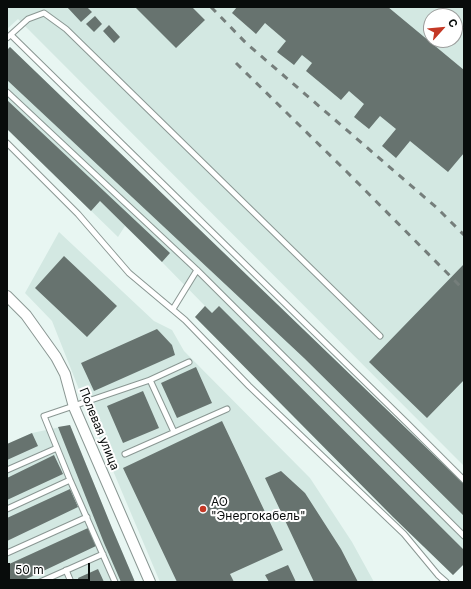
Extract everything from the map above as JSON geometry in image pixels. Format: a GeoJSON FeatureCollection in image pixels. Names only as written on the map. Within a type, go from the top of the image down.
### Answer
{"type":"FeatureCollection","features":[{"type":"Feature","properties":{"kind":"street","name":"Полевая улица"},"geometry":{"type":"LineString","coordinates":[[7,296],[26,315],[56,357],[65,374],[74,407],[150,582]]}},
{"type":"Feature","properties":{"kind":"lane"},"geometry":{"type":"LineString","coordinates":[[380,336],[66,29],[44,13],[28,19],[9,36],[403,418],[464,480]]}},
{"type":"Feature","properties":{"kind":"lane"},"geometry":{"type":"LineString","coordinates":[[7,92],[197,270],[464,536]]}},
{"type":"Feature","properties":{"kind":"lane"},"geometry":{"type":"LineString","coordinates":[[7,143],[78,214],[129,274],[185,320],[250,386],[404,534],[438,575],[446,582]]}},
{"type":"Feature","properties":{"kind":"lane"},"geometry":{"type":"LineString","coordinates":[[173,309],[197,270]]}},
{"type":"Feature","properties":{"kind":"lane"},"geometry":{"type":"LineString","coordinates":[[115,582],[70,480],[44,416],[150,380],[189,362]]}},
{"type":"Feature","properties":{"kind":"lane"},"geometry":{"type":"LineString","coordinates":[[150,380],[174,432]]}},
{"type":"Feature","properties":{"kind":"lane"},"geometry":{"type":"LineString","coordinates":[[125,454],[227,409]]}},
{"type":"Feature","properties":{"kind":"lane"},"geometry":{"type":"LineString","coordinates":[[7,470],[57,448]]}},
{"type":"Feature","properties":{"kind":"lane"},"geometry":{"type":"LineString","coordinates":[[7,509],[70,480]]}},
{"type":"Feature","properties":{"kind":"lane"},"geometry":{"type":"LineString","coordinates":[[7,553],[87,517]]}},
{"type":"Feature","properties":{"kind":"lane"},"geometry":{"type":"LineString","coordinates":[[40,582],[103,554]]}},
{"type":"Feature","properties":{"kind":"lane"},"geometry":{"type":"LineString","coordinates":[[66,570],[71,582]]}},
{"type":"Feature","properties":{"kind":"shaded area"},"geometry":{"type":"Polygon","coordinates":[[[7,7],[464,7],[464,466],[18,19],[7,29],[7,7]]]}},
{"type":"Feature","properties":{"kind":"shaded area"},"geometry":{"type":"Polygon","coordinates":[[[10,47],[464,484],[464,564],[453,575],[393,517],[195,317],[205,306],[162,262],[125,226],[118,237],[7,129],[7,50],[10,47]]]}},
{"type":"Feature","properties":{"kind":"shaded area"},"geometry":{"type":"Polygon","coordinates":[[[59,232],[154,321],[172,330],[184,351],[310,478],[352,542],[374,582],[160,582],[84,402],[52,321],[25,293],[59,232]]]}},
{"type":"Feature","properties":{"kind":"shaded area"},"geometry":{"type":"Polygon","coordinates":[[[70,425],[135,582],[7,582],[7,444],[32,433],[70,425]]]}},
{"type":"Feature","properties":{"kind":"building"},"geometry":{"type":"Polygon","coordinates":[[[67,7],[87,7],[92,12],[81,22],[67,7]]]}},
{"type":"Feature","properties":{"kind":"building"},"geometry":{"type":"Polygon","coordinates":[[[135,7],[192,7],[205,20],[176,48],[135,7]]]}},
{"type":"Feature","properties":{"kind":"building"},"geometry":{"type":"Polygon","coordinates":[[[237,7],[388,7],[423,36],[423,48],[437,48],[464,70],[464,153],[448,172],[410,141],[396,158],[382,146],[396,129],[380,116],[369,129],[354,117],[364,104],[349,91],[341,100],[306,71],[312,63],[302,55],[294,65],[277,52],[286,41],[265,23],[256,34],[232,13],[237,7]]]}},
{"type":"Feature","properties":{"kind":"building"},"geometry":{"type":"Polygon","coordinates":[[[95,16],[102,24],[94,32],[86,24],[95,16]]]}},
{"type":"Feature","properties":{"kind":"building"},"geometry":{"type":"Polygon","coordinates":[[[109,25],[120,37],[114,43],[103,31],[109,25]]]}},
{"type":"Feature","properties":{"kind":"building"},"geometry":{"type":"Polygon","coordinates":[[[10,47],[464,484],[464,516],[304,358],[7,80],[7,50],[10,47]]]}},
{"type":"Feature","properties":{"kind":"building"},"geometry":{"type":"Polygon","coordinates":[[[7,100],[170,253],[162,262],[100,201],[91,211],[7,129],[7,100]]]}},
{"type":"Feature","properties":{"kind":"building"},"geometry":{"type":"Polygon","coordinates":[[[64,256],[117,306],[87,337],[35,288],[64,256]]]}},
{"type":"Feature","properties":{"kind":"building"},"geometry":{"type":"Polygon","coordinates":[[[464,264],[464,380],[427,418],[369,362],[464,264]]]}},
{"type":"Feature","properties":{"kind":"building"},"geometry":{"type":"Polygon","coordinates":[[[205,306],[212,313],[219,306],[464,550],[464,564],[453,575],[393,517],[195,317],[205,306]]]}},
{"type":"Feature","properties":{"kind":"building"},"geometry":{"type":"Polygon","coordinates":[[[157,329],[172,345],[175,355],[94,391],[81,363],[157,329]]]}},
{"type":"Feature","properties":{"kind":"building"},"geometry":{"type":"Polygon","coordinates":[[[196,367],[212,403],[177,418],[161,383],[196,367]]]}},
{"type":"Feature","properties":{"kind":"building"},"geometry":{"type":"Polygon","coordinates":[[[143,391],[159,428],[123,443],[107,406],[143,391]]]}},
{"type":"Feature","properties":{"kind":"building","name":"АО \"Энергокабель\""},"geometry":{"type":"Polygon","coordinates":[[[222,421],[283,550],[230,574],[234,582],[177,582],[123,468],[222,421]]]}},
{"type":"Feature","properties":{"kind":"building"},"geometry":{"type":"Polygon","coordinates":[[[70,425],[135,582],[121,582],[104,543],[58,427],[70,425]]]}},
{"type":"Feature","properties":{"kind":"building"},"geometry":{"type":"Polygon","coordinates":[[[32,433],[38,446],[7,460],[7,444],[32,433]]]}},
{"type":"Feature","properties":{"kind":"building"},"geometry":{"type":"Polygon","coordinates":[[[54,455],[63,474],[7,500],[7,478],[54,455]]]}},
{"type":"Feature","properties":{"kind":"building"},"geometry":{"type":"Polygon","coordinates":[[[281,471],[305,493],[341,549],[358,582],[314,582],[265,478],[281,471]]]}},
{"type":"Feature","properties":{"kind":"building"},"geometry":{"type":"Polygon","coordinates":[[[70,489],[78,507],[7,541],[7,518],[70,489]]]}},
{"type":"Feature","properties":{"kind":"building"},"geometry":{"type":"Polygon","coordinates":[[[88,528],[96,546],[20,582],[7,582],[7,565],[88,528]]]}},
{"type":"Feature","properties":{"kind":"building"},"geometry":{"type":"Polygon","coordinates":[[[288,565],[296,582],[269,582],[265,575],[288,565]]]}},
{"type":"Feature","properties":{"kind":"building"},"geometry":{"type":"Polygon","coordinates":[[[98,569],[104,582],[79,582],[78,578],[98,569]]]}},
{"type":"Feature","properties":{"kind":"railway"},"geometry":{"type":"LineString","coordinates":[[211,7],[246,43],[437,208],[464,235]]}},
{"type":"Feature","properties":{"kind":"railway"},"geometry":{"type":"LineString","coordinates":[[236,63],[464,290]]}},
{"type":"Feature","properties":{"kind":"place","name":"АО \"Энергокабель\""},"geometry":{"type":"Point","coordinates":[203,509]}}]}
